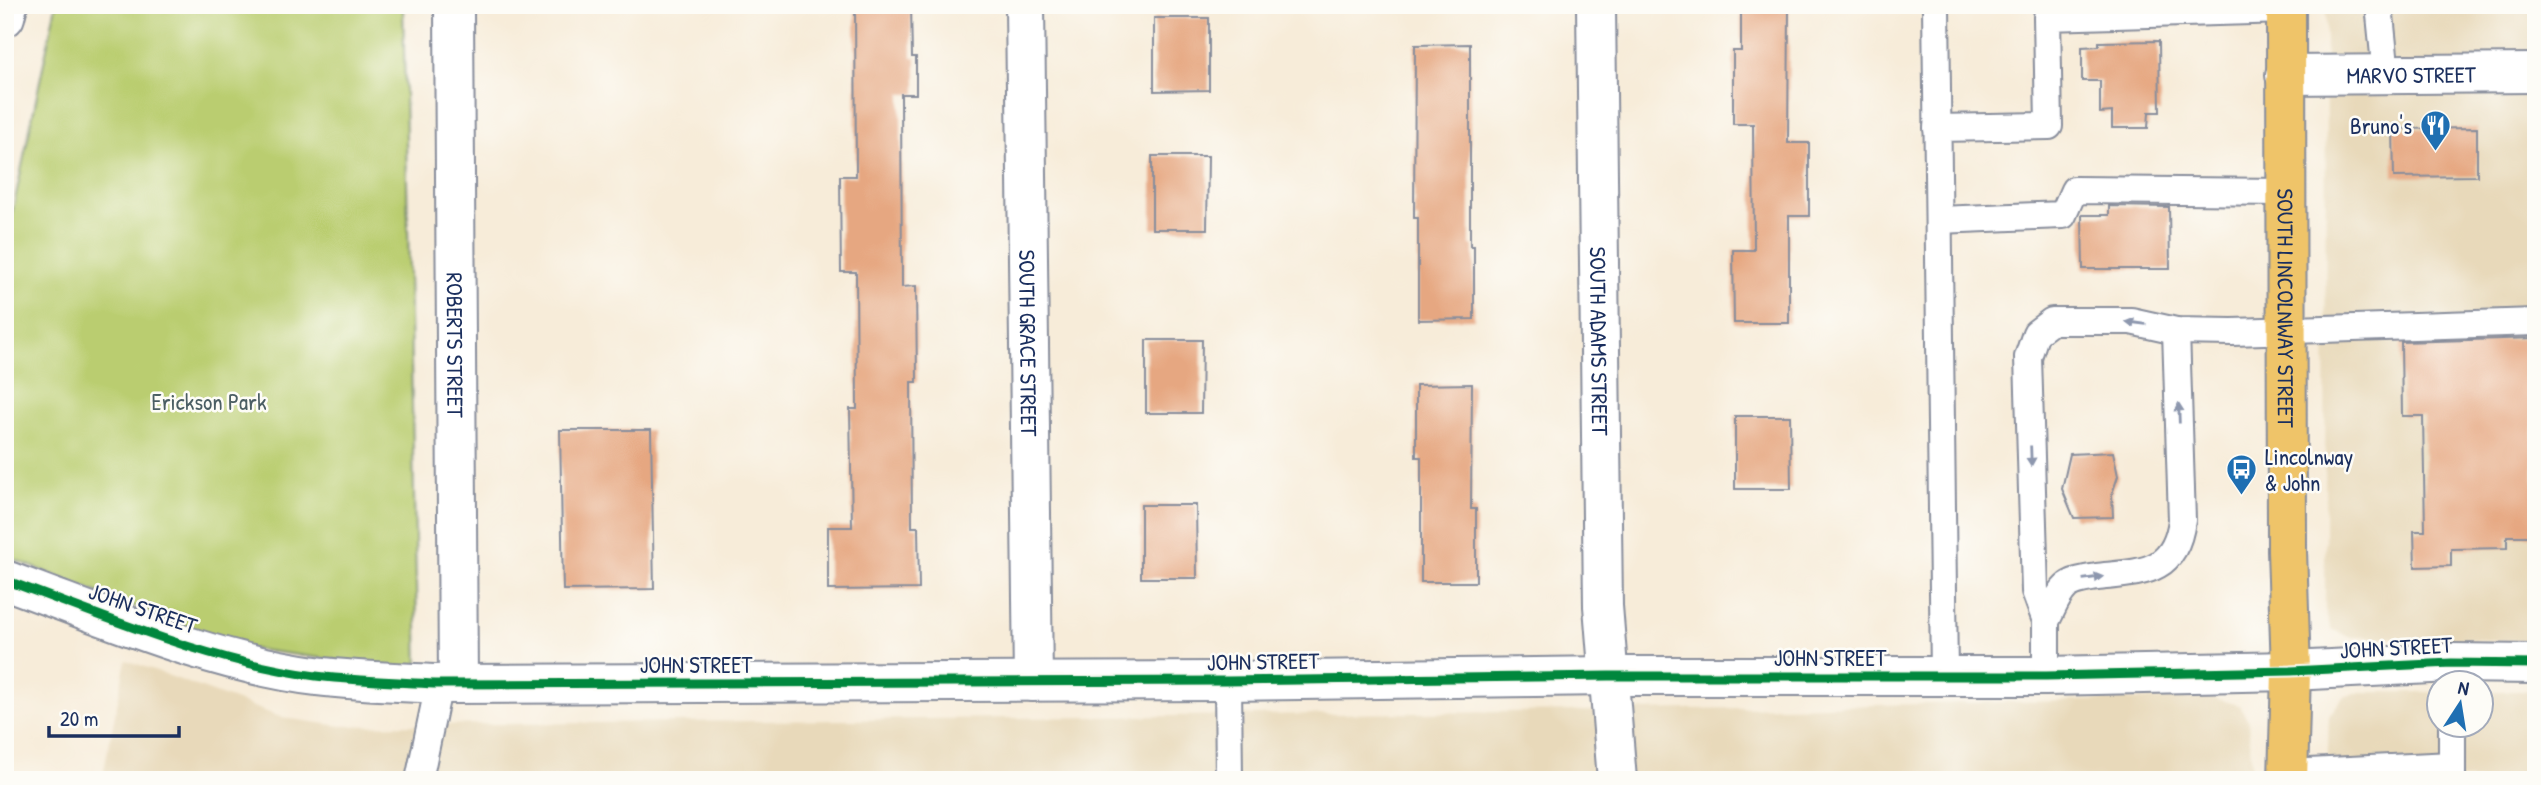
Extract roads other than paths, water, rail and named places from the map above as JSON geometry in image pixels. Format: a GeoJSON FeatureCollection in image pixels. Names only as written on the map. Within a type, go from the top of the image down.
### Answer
{"type":"FeatureCollection","features":[{"type":"Feature","properties":{"kind":"main road","name":"SOUTH LINCOLNWAY STREET"},"geometry":{"type":"LineString","coordinates":[[2286,8],[2287,536],[2291,671],[2288,776]]}},
{"type":"Feature","properties":{"kind":"street"},"geometry":{"type":"LineString","coordinates":[[5,17],[8,5]]}},
{"type":"Feature","properties":{"kind":"street","name":"ROBERTS STREET"},"geometry":{"type":"LineString","coordinates":[[449,684],[454,5]]}},
{"type":"Feature","properties":{"kind":"street","name":"SOUTH GRACE STREET"},"geometry":{"type":"LineString","coordinates":[[1024,5],[1032,682]]}},
{"type":"Feature","properties":{"kind":"street","name":"SOUTH ADAMS STREET"},"geometry":{"type":"LineString","coordinates":[[1596,5],[1603,606],[1617,780]]}},
{"type":"Feature","properties":{"kind":"street","name":"MARVO STREET"},"geometry":{"type":"LineString","coordinates":[[2285,75],[2536,73]]}},
{"type":"Feature","properties":{"kind":"street","name":"JOHN STREET"},"geometry":{"type":"LineString","coordinates":[[5,580],[151,633],[241,661],[315,676],[449,684],[1228,681],[1609,676],[2046,676],[2291,671],[2426,673]]}},
{"type":"Feature","properties":{"kind":"street","name":"JOHN STREET"},"geometry":{"type":"LineString","coordinates":[[2479,670],[2536,664]]}},
{"type":"Feature","properties":{"kind":"lane"},"geometry":{"type":"LineString","coordinates":[[1936,5],[1944,676]]}},
{"type":"Feature","properties":{"kind":"lane"},"geometry":{"type":"LineString","coordinates":[[2379,5],[2386,75]]}},
{"type":"Feature","properties":{"kind":"lane"},"geometry":{"type":"LineString","coordinates":[[1937,128],[2049,126],[2046,17],[2286,8]]}},
{"type":"Feature","properties":{"kind":"lane"},"geometry":{"type":"LineString","coordinates":[[1939,220],[2063,215],[2074,190],[2285,192]]}},
{"type":"Feature","properties":{"kind":"lane"},"geometry":{"type":"LineString","coordinates":[[2046,676],[2046,621],[2035,591],[2028,356],[2036,333],[2052,321],[2131,321],[2176,331],[2536,322]]}},
{"type":"Feature","properties":{"kind":"lane"},"geometry":{"type":"LineString","coordinates":[[2046,621],[2066,587],[2082,579],[2160,566],[2177,545],[2182,520],[2176,331]]}},
{"type":"Feature","properties":{"kind":"lane"},"geometry":{"type":"LineString","coordinates":[[1228,681],[1229,780]]}},
{"type":"Feature","properties":{"kind":"lane"},"geometry":{"type":"LineString","coordinates":[[419,780],[449,684]]}},
{"type":"Feature","properties":{"kind":"lane"},"geometry":{"type":"LineString","coordinates":[[2288,776],[2452,772],[2452,740]]}},
{"type":"Feature","properties":{"kind":"place","name":"Bruno's"},"geometry":{"type":"Point","coordinates":[2435,152]}},
{"type":"Feature","properties":{"kind":"place","name":"Lincolnway & John"},"geometry":{"type":"Point","coordinates":[2242,496]}},
{"type":"Feature","properties":{"kind":"park label","name":"Erickson Park"},"geometry":{"type":"Point","coordinates":[209,401]}}]}
